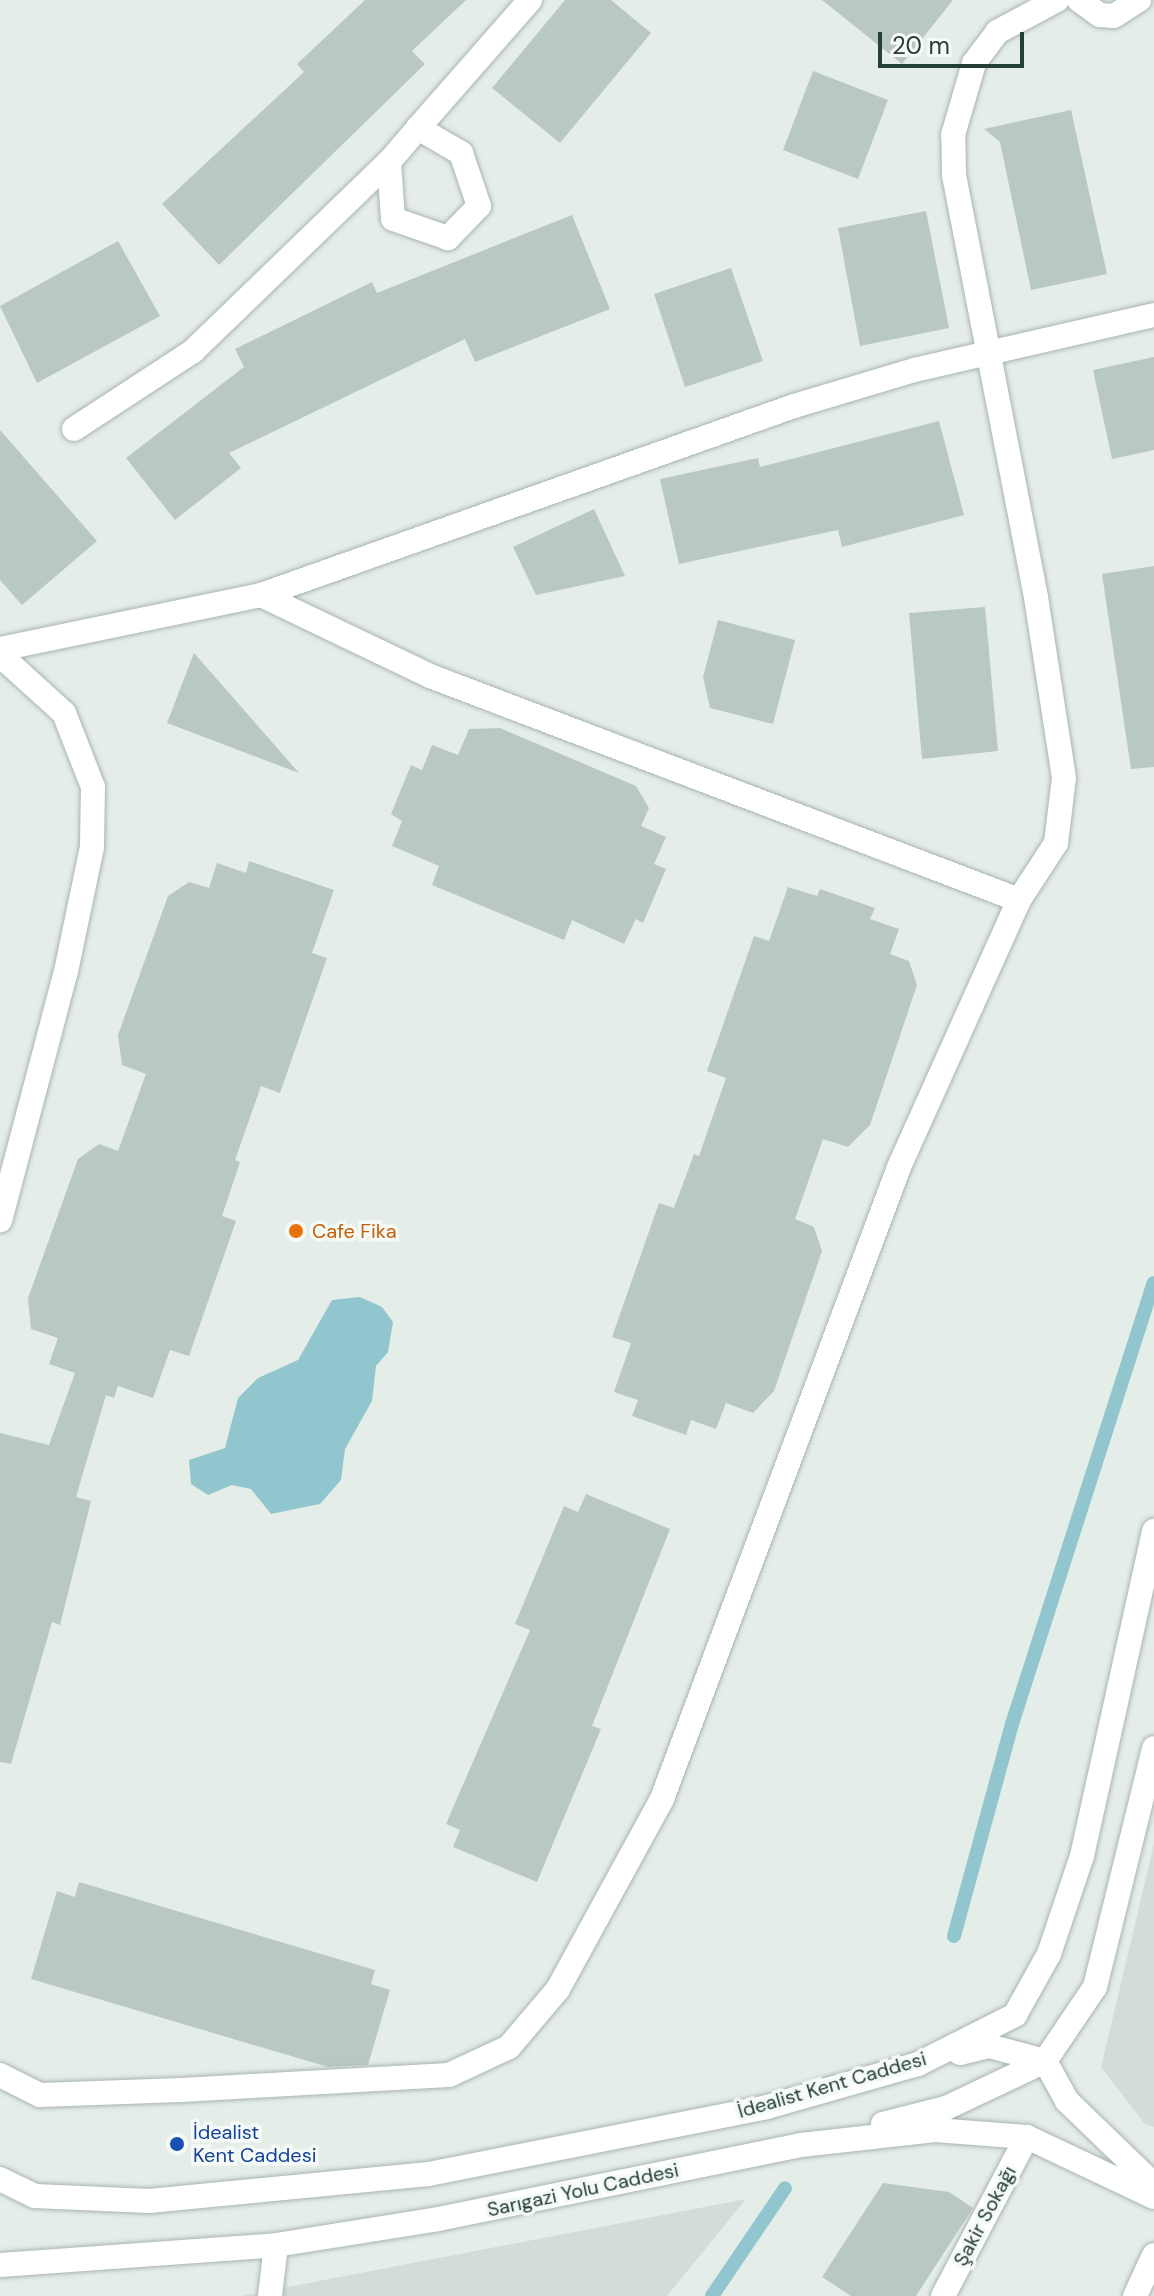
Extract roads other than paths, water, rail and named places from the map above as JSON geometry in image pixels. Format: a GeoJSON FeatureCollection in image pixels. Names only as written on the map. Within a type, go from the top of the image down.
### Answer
{"type":"FeatureCollection","features":[{"type":"Feature","properties":{"kind":"street"},"geometry":{"type":"LineString","coordinates":[[74,429],[193,351],[389,162],[530,0]]}},
{"type":"Feature","properties":{"kind":"street"},"geometry":{"type":"LineString","coordinates":[[0,2075],[40,2095],[197,2090],[449,2075],[509,2047],[558,1989],[662,1799],[899,1167],[1019,900],[1056,843],[1064,778],[1036,597],[954,174],[960,96],[997,32],[1057,0]]}},
{"type":"Feature","properties":{"kind":"street"},"geometry":{"type":"LineString","coordinates":[[1079,0],[1100,15],[1114,16],[1139,0]]}},
{"type":"Feature","properties":{"kind":"street"},"geometry":{"type":"LineString","coordinates":[[389,162],[393,219],[448,238],[479,206],[461,153],[418,128]]}},
{"type":"Feature","properties":{"kind":"street"},"geometry":{"type":"LineString","coordinates":[[0,652],[261,595],[662,449],[914,370],[1154,315]]}},
{"type":"Feature","properties":{"kind":"street"},"geometry":{"type":"LineString","coordinates":[[261,595],[430,676],[1019,900]]}},
{"type":"Feature","properties":{"kind":"street"},"geometry":{"type":"LineString","coordinates":[[0,652],[64,713],[93,787],[92,847],[66,971],[0,1220]]}},
{"type":"Feature","properties":{"kind":"street","name":"İdealist Kent Caddesi"},"geometry":{"type":"LineString","coordinates":[[0,2179],[35,2196],[149,2201],[429,2174],[767,2107],[918,2064],[1015,2015],[1049,1954],[1082,1856],[1154,1531]]}},
{"type":"Feature","properties":{"kind":"street"},"geometry":{"type":"LineString","coordinates":[[801,2145],[946,2108],[1045,2061],[1095,1987],[1154,1748]]}},
{"type":"Feature","properties":{"kind":"street"},"geometry":{"type":"LineString","coordinates":[[918,2064],[989,2046],[1045,2061],[1067,2101],[1154,2185]]}},
{"type":"Feature","properties":{"kind":"street","name":"Sarıgazi Yolu Caddesi"},"geometry":{"type":"LineString","coordinates":[[0,2265],[276,2245],[438,2219],[801,2145],[935,2130],[1027,2137],[1154,2197]]}},
{"type":"Feature","properties":{"kind":"street","name":"Şakir Sokağı"},"geometry":{"type":"LineString","coordinates":[[943,2296],[1027,2137]]}},
{"type":"Feature","properties":{"kind":"street"},"geometry":{"type":"LineString","coordinates":[[270,2296],[276,2245]]}},
{"type":"Feature","properties":{"kind":"street"},"geometry":{"type":"LineString","coordinates":[[1135,2296],[1154,2255]]}},
{"type":"Feature","properties":{"kind":"water"},"geometry":{"type":"Polygon","coordinates":[[[360,1297],[382,1307],[393,1322],[388,1352],[376,1366],[372,1401],[345,1449],[341,1480],[320,1504],[271,1514],[251,1489],[232,1485],[208,1495],[191,1484],[189,1460],[225,1448],[238,1398],[258,1378],[298,1360],[332,1300],[360,1297]]]}},
{"type":"Feature","properties":{"kind":"waterway"},"geometry":{"type":"LineString","coordinates":[[954,1936],[1012,1724],[1154,1283]]}},
{"type":"Feature","properties":{"kind":"waterway"},"geometry":{"type":"LineString","coordinates":[[712,2296],[785,2188]]}},
{"type":"Feature","properties":{"kind":"place","name":"Cafe Fika"},"geometry":{"type":"Point","coordinates":[296,1231]}},
{"type":"Feature","properties":{"kind":"place","name":"İdealist Kent Caddesi"},"geometry":{"type":"Point","coordinates":[177,2144]}}]}
